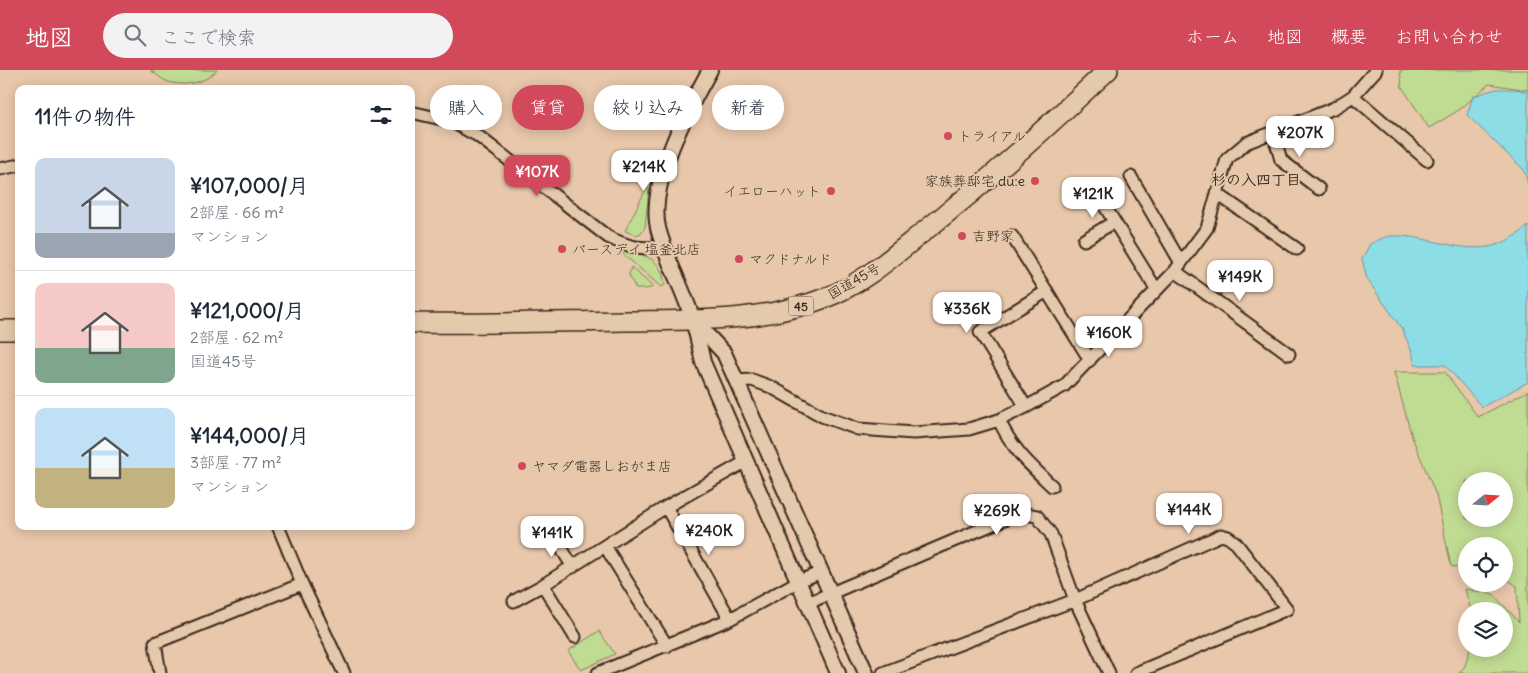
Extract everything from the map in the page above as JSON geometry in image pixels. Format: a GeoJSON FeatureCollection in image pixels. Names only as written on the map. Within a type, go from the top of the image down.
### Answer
{"type":"FeatureCollection","features":[{"type":"Feature","properties":{"kind":"highway","name":"国道45号"},"geometry":{"type":"LineString","coordinates":[[415,324],[734,319],[790,310],[826,298],[849,287],[889,260],[946,214],[1108,70]]}},
{"type":"Feature","properties":{"kind":"highway"},"geometry":{"type":"LineString","coordinates":[[0,330],[15,330]]}},
{"type":"Feature","properties":{"kind":"street"},"geometry":{"type":"LineString","coordinates":[[710,70],[668,156],[661,176],[656,205],[658,226],[664,247],[693,320],[703,362],[838,673]]}},
{"type":"Feature","properties":{"kind":"street"},"geometry":{"type":"LineString","coordinates":[[735,381],[752,380],[771,387],[822,416],[858,428],[914,433],[969,429],[999,420],[1026,407],[1064,386],[1178,267],[1207,228],[1227,158],[1246,143],[1334,108],[1354,96],[1376,70]]}},
{"type":"Feature","properties":{"kind":"street"},"geometry":{"type":"LineString","coordinates":[[1354,96],[1427,160]]}},
{"type":"Feature","properties":{"kind":"street"},"geometry":{"type":"LineString","coordinates":[[415,113],[450,121],[478,136],[608,237],[627,246],[644,249],[664,247]]}},
{"type":"Feature","properties":{"kind":"street"},"geometry":{"type":"LineString","coordinates":[[1273,132],[1281,160],[1319,189]]}},
{"type":"Feature","properties":{"kind":"street"},"geometry":{"type":"LineString","coordinates":[[0,169],[15,167]]}},
{"type":"Feature","properties":{"kind":"street"},"geometry":{"type":"LineString","coordinates":[[1131,178],[1178,267],[1289,354]]}},
{"type":"Feature","properties":{"kind":"street"},"geometry":{"type":"LineString","coordinates":[[1216,193],[1297,249]]}},
{"type":"Feature","properties":{"kind":"street"},"geometry":{"type":"LineString","coordinates":[[1104,205],[1156,289]]}},
{"type":"Feature","properties":{"kind":"street"},"geometry":{"type":"LineString","coordinates":[[1084,240],[1114,222]]}},
{"type":"Feature","properties":{"kind":"street"},"geometry":{"type":"LineString","coordinates":[[1012,236],[1090,360]]}},
{"type":"Feature","properties":{"kind":"street"},"geometry":{"type":"LineString","coordinates":[[1026,407],[980,332],[1047,291]]}},
{"type":"Feature","properties":{"kind":"street"},"geometry":{"type":"LineString","coordinates":[[693,320],[724,354],[866,673]]}},
{"type":"Feature","properties":{"kind":"street"},"geometry":{"type":"LineString","coordinates":[[999,420],[1007,437],[1019,454],[1052,486]]}},
{"type":"Feature","properties":{"kind":"street"},"geometry":{"type":"LineString","coordinates":[[514,601],[543,585],[666,507],[745,462]]}},
{"type":"Feature","properties":{"kind":"street"},"geometry":{"type":"LineString","coordinates":[[666,507],[730,619]]}},
{"type":"Feature","properties":{"kind":"street"},"geometry":{"type":"LineString","coordinates":[[808,603],[1019,513],[1037,516],[1051,534],[1076,600],[1109,673]]}},
{"type":"Feature","properties":{"kind":"street"},"geometry":{"type":"LineString","coordinates":[[280,530],[302,584],[344,673]]}},
{"type":"Feature","properties":{"kind":"street"},"geometry":{"type":"LineString","coordinates":[[554,535],[573,566]]}},
{"type":"Feature","properties":{"kind":"street"},"geometry":{"type":"LineString","coordinates":[[884,673],[1076,600],[1221,535],[1228,537],[1236,543],[1287,609],[1136,673]]}},
{"type":"Feature","properties":{"kind":"street"},"geometry":{"type":"LineString","coordinates":[[606,546],[667,646]]}},
{"type":"Feature","properties":{"kind":"street"},"geometry":{"type":"LineString","coordinates":[[598,673],[730,619],[799,582],[822,572]]}},
{"type":"Feature","properties":{"kind":"street"},"geometry":{"type":"LineString","coordinates":[[160,673],[155,643],[302,584]]}},
{"type":"Feature","properties":{"kind":"street"},"geometry":{"type":"LineString","coordinates":[[543,585],[576,637]]}},
{"type":"Feature","properties":{"kind":"green space"},"geometry":{"type":"Polygon","coordinates":[[[150,70],[217,70],[206,79],[192,83],[177,84],[164,80],[150,70]]]}},
{"type":"Feature","properties":{"kind":"green space"},"geometry":{"type":"Polygon","coordinates":[[[1400,70],[1528,70],[1528,90],[1489,84],[1459,110],[1429,128],[1402,87],[1400,70]]]}},
{"type":"Feature","properties":{"kind":"green space"},"geometry":{"type":"Polygon","coordinates":[[[647,187],[649,189],[645,227],[641,233],[636,235],[625,231],[647,187]]]}},
{"type":"Feature","properties":{"kind":"green space"},"geometry":{"type":"Polygon","coordinates":[[[625,251],[647,257],[657,264],[665,285],[661,287],[623,254],[625,251]]]}},
{"type":"Feature","properties":{"kind":"green space"},"geometry":{"type":"Polygon","coordinates":[[[631,267],[653,287],[636,289],[629,275],[631,267]]]}},
{"type":"Feature","properties":{"kind":"green space"},"geometry":{"type":"Polygon","coordinates":[[[1394,372],[1445,372],[1478,417],[1528,391],[1528,673],[1459,673],[1465,666],[1468,657],[1513,657],[1513,616],[1519,622],[1517,586],[1513,583],[1513,537],[1458,537],[1458,567],[1451,566],[1436,495],[1412,437],[1394,372]]]}},
{"type":"Feature","properties":{"kind":"green space"},"geometry":{"type":"Polygon","coordinates":[[[1466,592],[1482,592],[1493,594],[1500,602],[1469,602],[1466,592]]]}},
{"type":"Feature","properties":{"kind":"green space"},"geometry":{"type":"Polygon","coordinates":[[[599,631],[615,654],[581,670],[568,651],[599,631]]]}},
{"type":"Feature","properties":{"kind":"water"},"geometry":{"type":"Polygon","coordinates":[[[1496,89],[1516,89],[1528,92],[1528,184],[1524,170],[1467,115],[1473,96],[1496,89]]]}},
{"type":"Feature","properties":{"kind":"water"},"geometry":{"type":"Polygon","coordinates":[[[1528,226],[1528,382],[1482,407],[1445,365],[1415,365],[1412,352],[1402,329],[1367,279],[1362,259],[1370,244],[1389,236],[1423,239],[1468,248],[1483,248],[1498,244],[1519,234],[1528,226]]]}},
{"type":"Feature","properties":{"kind":"place","name":"トライアル"},"geometry":{"type":"Point","coordinates":[948,136]}},
{"type":"Feature","properties":{"kind":"place","name":"家族葬邸宅 du:e"},"geometry":{"type":"Point","coordinates":[1035,181]}},
{"type":"Feature","properties":{"kind":"place","name":"イエローハット"},"geometry":{"type":"Point","coordinates":[831,191]}},
{"type":"Feature","properties":{"kind":"place","name":"吉野家"},"geometry":{"type":"Point","coordinates":[962,236]}},
{"type":"Feature","properties":{"kind":"place","name":"バースデイ 塩釜北店"},"geometry":{"type":"Point","coordinates":[562,249]}},
{"type":"Feature","properties":{"kind":"place","name":"マクドナルド"},"geometry":{"type":"Point","coordinates":[739,259]}},
{"type":"Feature","properties":{"kind":"place","name":"ヤマダ電器しおがま店"},"geometry":{"type":"Point","coordinates":[522,466]}},
{"type":"Feature","properties":{"kind":"district","name":"杉の入四丁目"},"geometry":{"type":"Point","coordinates":[1256,179]}}]}
